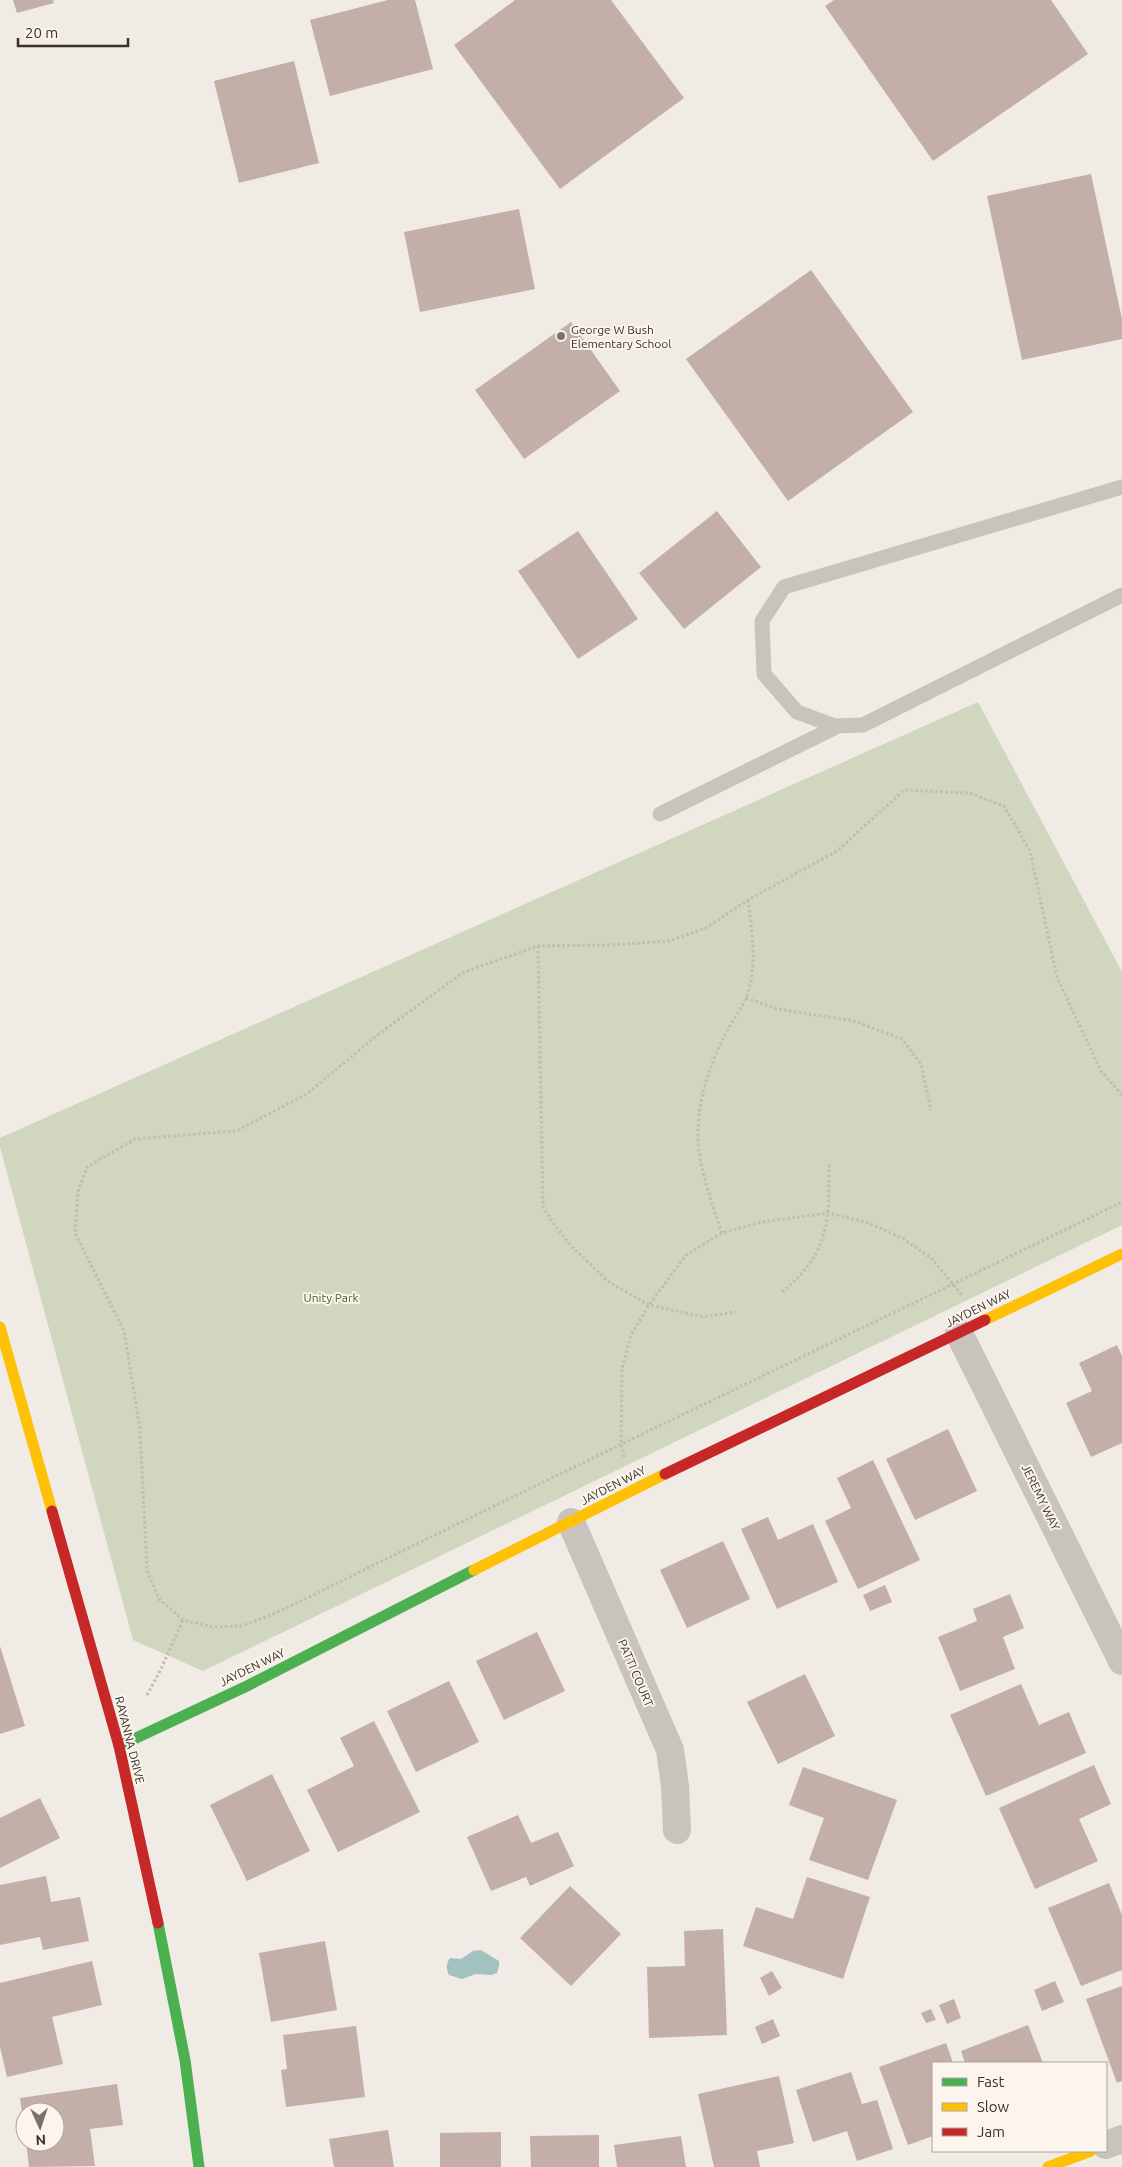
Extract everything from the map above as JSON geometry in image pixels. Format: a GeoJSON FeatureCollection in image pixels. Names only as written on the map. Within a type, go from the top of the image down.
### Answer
{"type":"FeatureCollection","features":[{"type":"Feature","properties":{"kind":"street","name":"JAYDEN WAY"},"geometry":{"type":"LineString","coordinates":[[119,1746],[247,1686],[632,1490],[1122,1254]]}},
{"type":"Feature","properties":{"kind":"street","name":"RAYANNA DRIVE"},"geometry":{"type":"LineString","coordinates":[[0,1327],[119,1746],[154,1902],[181,2042],[199,2167]]}},
{"type":"Feature","properties":{"kind":"street","name":"JEREMY WAY"},"geometry":{"type":"LineString","coordinates":[[971,1327],[1122,1661]]}},
{"type":"Feature","properties":{"kind":"street","name":"PATTI COURT"},"geometry":{"type":"LineString","coordinates":[[572,1522],[670,1750],[675,1786],[677,1830]]}},
{"type":"Feature","properties":{"kind":"street"},"geometry":{"type":"LineString","coordinates":[[1107,2145],[1122,2139]]}},
{"type":"Feature","properties":{"kind":"street"},"geometry":{"type":"LineString","coordinates":[[1048,2167],[1088,2152]]}},
{"type":"Feature","properties":{"kind":"lane"},"geometry":{"type":"LineString","coordinates":[[1122,488],[784,587],[762,621],[764,674],[797,712],[838,726],[863,725],[1122,595]]}},
{"type":"Feature","properties":{"kind":"lane"},"geometry":{"type":"LineString","coordinates":[[660,814],[838,726]]}},
{"type":"Feature","properties":{"kind":"path"},"geometry":{"type":"LineString","coordinates":[[1122,1095],[1101,1070],[1057,977],[1030,851],[1004,806],[970,793],[904,790],[837,851],[748,900],[706,928],[670,941],[612,946],[538,946],[464,972],[376,1036],[307,1094],[236,1131],[135,1139],[87,1167],[78,1192],[75,1233],[124,1331],[140,1429],[147,1571],[159,1599],[183,1620],[212,1627],[240,1626],[269,1616],[1122,1202]]}},
{"type":"Feature","properties":{"kind":"path"},"geometry":{"type":"LineString","coordinates":[[722,1233],[704,1178],[697,1131],[702,1099],[710,1070],[726,1033],[746,998],[754,951],[748,900]]}},
{"type":"Feature","properties":{"kind":"path"},"geometry":{"type":"LineString","coordinates":[[538,946],[543,1207],[573,1248],[609,1282],[649,1305],[704,1317],[736,1312]]}},
{"type":"Feature","properties":{"kind":"path"},"geometry":{"type":"LineString","coordinates":[[746,998],[777,1009],[854,1021],[902,1039],[921,1064],[931,1110]]}},
{"type":"Feature","properties":{"kind":"path"},"geometry":{"type":"LineString","coordinates":[[782,1292],[801,1276],[817,1254],[829,1214],[830,1164]]}},
{"type":"Feature","properties":{"kind":"path"},"geometry":{"type":"LineString","coordinates":[[632,1490],[621,1444],[622,1370],[631,1335],[649,1305],[686,1255],[722,1233],[762,1222],[829,1214],[869,1223],[902,1238],[931,1258],[953,1285],[971,1327]]}},
{"type":"Feature","properties":{"kind":"path"},"geometry":{"type":"LineString","coordinates":[[119,1746],[161,1669],[183,1620]]}},
{"type":"Feature","properties":{"kind":"green space","name":"Unity Park"},"geometry":{"type":"Polygon","coordinates":[[[978,702],[1122,972],[1122,1225],[203,1671],[133,1640],[0,1147],[0,1138],[978,702]]]}},
{"type":"Feature","properties":{"kind":"water"},"geometry":{"type":"Polygon","coordinates":[[[481,1950],[499,1961],[497,1973],[491,1975],[476,1974],[462,1979],[449,1975],[447,1966],[450,1958],[461,1959],[473,1951],[481,1950]]]}},
{"type":"Feature","properties":{"kind":"building"},"geometry":{"type":"Polygon","coordinates":[[[13,0],[53,0],[54,3],[17,13],[13,0]]]}},
{"type":"Feature","properties":{"kind":"building"},"geometry":{"type":"Polygon","coordinates":[[[388,0],[415,0],[433,69],[330,96],[310,20],[388,0]]]}},
{"type":"Feature","properties":{"kind":"building"},"geometry":{"type":"Polygon","coordinates":[[[515,0],[611,0],[684,98],[560,189],[454,45],[515,0]]]}},
{"type":"Feature","properties":{"kind":"building"},"geometry":{"type":"Polygon","coordinates":[[[834,0],[1051,0],[1088,54],[933,161],[825,6],[834,0]]]}},
{"type":"Feature","properties":{"kind":"building"},"geometry":{"type":"Polygon","coordinates":[[[294,61],[319,163],[239,183],[214,81],[294,61]]]}},
{"type":"Feature","properties":{"kind":"building"},"geometry":{"type":"Polygon","coordinates":[[[1091,174],[1122,319],[1122,339],[1022,360],[987,196],[1091,174]]]}},
{"type":"Feature","properties":{"kind":"building"},"geometry":{"type":"Polygon","coordinates":[[[519,209],[535,289],[420,312],[404,232],[519,209]]]}},
{"type":"Feature","properties":{"kind":"building"},"geometry":{"type":"Polygon","coordinates":[[[811,270],[913,412],[788,501],[686,359],[811,270]]]}},
{"type":"Feature","properties":{"kind":"building"},"geometry":{"type":"Polygon","coordinates":[[[571,322],[620,391],[524,459],[475,390],[571,322]]]}},
{"type":"Feature","properties":{"kind":"building"},"geometry":{"type":"Polygon","coordinates":[[[717,511],[761,567],[684,629],[639,573],[717,511]]]}},
{"type":"Feature","properties":{"kind":"building"},"geometry":{"type":"Polygon","coordinates":[[[578,531],[638,619],[578,659],[518,571],[578,531]]]}},
{"type":"Feature","properties":{"kind":"building"},"geometry":{"type":"Polygon","coordinates":[[[1117,1345],[1122,1356],[1122,1443],[1091,1457],[1066,1403],[1092,1391],[1079,1363],[1117,1345]]]}},
{"type":"Feature","properties":{"kind":"building"},"geometry":{"type":"Polygon","coordinates":[[[948,1429],[977,1491],[915,1520],[886,1459],[948,1429]]]}},
{"type":"Feature","properties":{"kind":"building"},"geometry":{"type":"Polygon","coordinates":[[[873,1460],[920,1560],[858,1589],[825,1521],[851,1508],[837,1478],[873,1460]]]}},
{"type":"Feature","properties":{"kind":"building"},"geometry":{"type":"Polygon","coordinates":[[[768,1517],[778,1540],[813,1524],[838,1582],[777,1609],[741,1529],[768,1517]]]}},
{"type":"Feature","properties":{"kind":"building"},"geometry":{"type":"Polygon","coordinates":[[[723,1541],[750,1599],[687,1628],[660,1570],[723,1541]]]}},
{"type":"Feature","properties":{"kind":"building"},"geometry":{"type":"Polygon","coordinates":[[[885,1585],[892,1602],[870,1611],[863,1595],[885,1585]]]}},
{"type":"Feature","properties":{"kind":"building"},"geometry":{"type":"Polygon","coordinates":[[[1010,1594],[1024,1628],[1003,1637],[1015,1669],[960,1691],[938,1637],[977,1621],[973,1609],[1010,1594]]]}},
{"type":"Feature","properties":{"kind":"building"},"geometry":{"type":"Polygon","coordinates":[[[537,1632],[565,1691],[504,1720],[476,1661],[537,1632]]]}},
{"type":"Feature","properties":{"kind":"building"},"geometry":{"type":"Polygon","coordinates":[[[0,1646],[25,1726],[0,1734],[0,1646]]]}},
{"type":"Feature","properties":{"kind":"building"},"geometry":{"type":"Polygon","coordinates":[[[805,1674],[835,1736],[778,1764],[747,1702],[805,1674]]]}},
{"type":"Feature","properties":{"kind":"building"},"geometry":{"type":"Polygon","coordinates":[[[449,1681],[479,1742],[416,1772],[387,1711],[449,1681]]]}},
{"type":"Feature","properties":{"kind":"building"},"geometry":{"type":"Polygon","coordinates":[[[1021,1684],[1039,1725],[1069,1712],[1086,1753],[986,1796],[950,1715],[1021,1684]]]}},
{"type":"Feature","properties":{"kind":"building"},"geometry":{"type":"Polygon","coordinates":[[[374,1721],[420,1812],[338,1852],[307,1790],[354,1766],[340,1738],[374,1721]]]}},
{"type":"Feature","properties":{"kind":"building"},"geometry":{"type":"Polygon","coordinates":[[[1094,1765],[1111,1804],[1079,1819],[1098,1861],[1035,1889],[999,1808],[1094,1765]]]}},
{"type":"Feature","properties":{"kind":"building"},"geometry":{"type":"Polygon","coordinates":[[[803,1767],[897,1800],[868,1880],[809,1860],[824,1818],[789,1805],[803,1767]]]}},
{"type":"Feature","properties":{"kind":"building"},"geometry":{"type":"Polygon","coordinates":[[[272,1774],[310,1851],[247,1881],[210,1805],[272,1774]]]}},
{"type":"Feature","properties":{"kind":"building"},"geometry":{"type":"Polygon","coordinates":[[[40,1798],[60,1838],[0,1868],[0,1818],[40,1798]]]}},
{"type":"Feature","properties":{"kind":"building"},"geometry":{"type":"Polygon","coordinates":[[[518,1815],[531,1843],[558,1832],[574,1866],[530,1886],[526,1877],[491,1891],[467,1837],[518,1815]]]}},
{"type":"Feature","properties":{"kind":"building"},"geometry":{"type":"Polygon","coordinates":[[[46,1876],[51,1902],[80,1897],[89,1941],[43,1950],[40,1937],[0,1945],[0,1885],[46,1876]]]}},
{"type":"Feature","properties":{"kind":"building"},"geometry":{"type":"Polygon","coordinates":[[[807,1877],[870,1897],[843,1979],[743,1946],[756,1907],[793,1919],[807,1877]]]}},
{"type":"Feature","properties":{"kind":"building"},"geometry":{"type":"Polygon","coordinates":[[[1109,1883],[1122,1915],[1122,1970],[1081,1986],[1048,1908],[1109,1883]]]}},
{"type":"Feature","properties":{"kind":"building"},"geometry":{"type":"Polygon","coordinates":[[[570,1886],[621,1934],[571,1986],[520,1938],[570,1886]]]}},
{"type":"Feature","properties":{"kind":"building"},"geometry":{"type":"Polygon","coordinates":[[[723,1929],[727,2035],[649,2038],[647,1967],[685,1966],[684,1931],[723,1929]]]}},
{"type":"Feature","properties":{"kind":"building"},"geometry":{"type":"Polygon","coordinates":[[[325,1941],[337,2010],[271,2022],[259,1953],[325,1941]]]}},
{"type":"Feature","properties":{"kind":"building"},"geometry":{"type":"Polygon","coordinates":[[[92,1961],[102,2005],[52,2017],[63,2064],[7,2077],[0,2047],[0,1983],[92,1961]]]}},
{"type":"Feature","properties":{"kind":"building"},"geometry":{"type":"Polygon","coordinates":[[[772,1971],[782,1988],[769,1996],[760,1978],[772,1971]]]}},
{"type":"Feature","properties":{"kind":"building"},"geometry":{"type":"Polygon","coordinates":[[[1055,1981],[1064,2002],[1042,2011],[1034,1990],[1055,1981]]]}},
{"type":"Feature","properties":{"kind":"building"},"geometry":{"type":"Polygon","coordinates":[[[1122,1986],[1122,2081],[1117,2083],[1086,1999],[1122,1986]]]}},
{"type":"Feature","properties":{"kind":"building"},"geometry":{"type":"Polygon","coordinates":[[[954,1999],[961,2018],[947,2024],[939,2005],[954,1999]]]}},
{"type":"Feature","properties":{"kind":"building"},"geometry":{"type":"Polygon","coordinates":[[[931,2009],[936,2020],[926,2023],[921,2013],[931,2009]]]}},
{"type":"Feature","properties":{"kind":"building"},"geometry":{"type":"Polygon","coordinates":[[[773,2019],[780,2036],[762,2044],[755,2027],[773,2019]]]}},
{"type":"Feature","properties":{"kind":"building"},"geometry":{"type":"Polygon","coordinates":[[[1028,2025],[1043,2062],[965,2062],[961,2051],[1028,2025]]]}},
{"type":"Feature","properties":{"kind":"building"},"geometry":{"type":"Polygon","coordinates":[[[356,2026],[365,2097],[286,2107],[281,2070],[287,2069],[283,2035],[356,2026]]]}},
{"type":"Feature","properties":{"kind":"building"},"geometry":{"type":"Polygon","coordinates":[[[946,2043],[953,2062],[932,2062],[932,2136],[908,2145],[879,2067],[946,2043]]]}},
{"type":"Feature","properties":{"kind":"building"},"geometry":{"type":"Polygon","coordinates":[[[851,2072],[862,2104],[877,2100],[893,2149],[857,2161],[847,2131],[813,2142],[796,2090],[851,2072]]]}},
{"type":"Feature","properties":{"kind":"building"},"geometry":{"type":"Polygon","coordinates":[[[779,2076],[794,2143],[757,2151],[760,2167],[714,2167],[698,2094],[779,2076]]]}},
{"type":"Feature","properties":{"kind":"building"},"geometry":{"type":"Polygon","coordinates":[[[117,2084],[123,2125],[90,2129],[95,2166],[29,2167],[27,2152],[65,2152],[65,2102],[21,2102],[20,2098],[117,2084]]]}},
{"type":"Feature","properties":{"kind":"building"},"geometry":{"type":"Polygon","coordinates":[[[388,2130],[394,2167],[334,2167],[329,2139],[388,2130]]]}},
{"type":"Feature","properties":{"kind":"building"},"geometry":{"type":"Polygon","coordinates":[[[501,2132],[501,2167],[440,2167],[440,2133],[501,2132]]]}},
{"type":"Feature","properties":{"kind":"building"},"geometry":{"type":"Polygon","coordinates":[[[599,2135],[599,2167],[531,2167],[530,2136],[599,2135]]]}},
{"type":"Feature","properties":{"kind":"building"},"geometry":{"type":"Polygon","coordinates":[[[681,2136],[686,2167],[617,2167],[614,2145],[681,2136]]]}},
{"type":"Feature","properties":{"kind":"traffic: fast"},"geometry":{"type":"LineString","coordinates":[[119,1746],[247,1686],[474,1570]]}},
{"type":"Feature","properties":{"kind":"traffic: fast"},"geometry":{"type":"LineString","coordinates":[[158,1923],[185,2060],[199,2167]]}},
{"type":"Feature","properties":{"kind":"traffic: slow"},"geometry":{"type":"LineString","coordinates":[[985,1320],[1122,1254]]}},
{"type":"Feature","properties":{"kind":"traffic: slow"},"geometry":{"type":"LineString","coordinates":[[0,1327],[52,1511]]}},
{"type":"Feature","properties":{"kind":"traffic: slow"},"geometry":{"type":"LineString","coordinates":[[474,1570],[665,1474]]}},
{"type":"Feature","properties":{"kind":"traffic: slow"},"geometry":{"type":"LineString","coordinates":[[1048,2167],[1088,2152]]}},
{"type":"Feature","properties":{"kind":"traffic: jam"},"geometry":{"type":"LineString","coordinates":[[665,1474],[985,1320]]}},
{"type":"Feature","properties":{"kind":"traffic: jam"},"geometry":{"type":"LineString","coordinates":[[52,1511],[119,1746],[158,1923]]}},
{"type":"Feature","properties":{"kind":"place","name":"George W Bush Elementary School"},"geometry":{"type":"Point","coordinates":[561,336]}}]}
